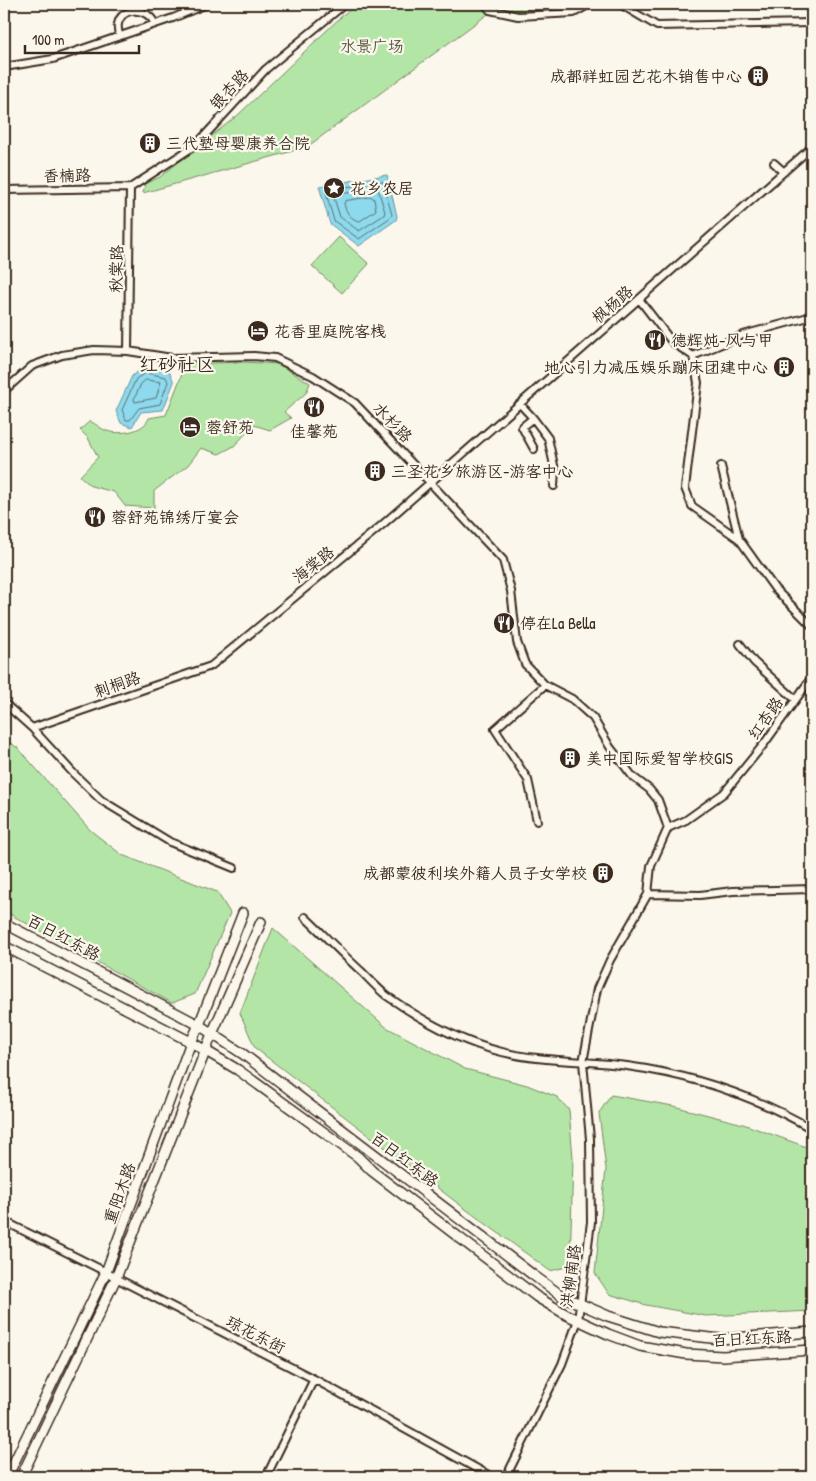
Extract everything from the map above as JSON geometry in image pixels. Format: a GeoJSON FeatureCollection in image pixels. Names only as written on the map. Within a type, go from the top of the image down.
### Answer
{"type":"FeatureCollection","features":[{"type":"Feature","properties":{"kind":"street"},"geometry":{"type":"LineString","coordinates":[[127,4],[130,11]]}},
{"type":"Feature","properties":{"kind":"street"},"geometry":{"type":"LineString","coordinates":[[4,67],[53,59],[206,4]]}},
{"type":"Feature","properties":{"kind":"street","name":"银杏路"},"geometry":{"type":"LineString","coordinates":[[130,188],[196,145],[266,69],[345,4]]}},
{"type":"Feature","properties":{"kind":"street"},"geometry":{"type":"LineString","coordinates":[[485,4],[490,10],[518,16],[574,13],[590,4]]}},
{"type":"Feature","properties":{"kind":"street"},"geometry":{"type":"LineString","coordinates":[[620,4],[657,26],[812,22]]}},
{"type":"Feature","properties":{"kind":"street"},"geometry":{"type":"LineString","coordinates":[[119,36],[117,26],[120,19],[130,11],[147,13],[152,17],[154,24]]}},
{"type":"Feature","properties":{"kind":"street","name":"枫杨路"},"geometry":{"type":"LineString","coordinates":[[430,482],[812,147]]}},
{"type":"Feature","properties":{"kind":"street"},"geometry":{"type":"LineString","coordinates":[[774,162],[784,171]]}},
{"type":"Feature","properties":{"kind":"street","name":"香楠路"},"geometry":{"type":"LineString","coordinates":[[4,190],[130,188]]}},
{"type":"Feature","properties":{"kind":"street","name":"秋棠路"},"geometry":{"type":"LineString","coordinates":[[128,352],[130,188]]}},
{"type":"Feature","properties":{"kind":"street"},"geometry":{"type":"LineString","coordinates":[[639,299],[672,342],[693,356],[698,383],[685,488],[692,506],[739,539],[775,589],[812,626]]}},
{"type":"Feature","properties":{"kind":"street"},"geometry":{"type":"LineString","coordinates":[[693,356],[743,335],[812,316]]}},
{"type":"Feature","properties":{"kind":"street","name":"水杉路"},"geometry":{"type":"LineString","coordinates":[[4,391],[32,366],[62,355],[94,350],[172,358],[254,356],[275,358],[313,376],[355,403],[503,560],[511,591],[517,642],[525,664],[545,685],[572,699],[593,718],[633,778],[649,789],[658,800],[668,828]]}},
{"type":"Feature","properties":{"kind":"street"},"geometry":{"type":"LineString","coordinates":[[520,404],[548,438],[554,470],[554,486]]}},
{"type":"Feature","properties":{"kind":"street"},"geometry":{"type":"LineString","coordinates":[[533,418],[522,427],[534,449]]}},
{"type":"Feature","properties":{"kind":"street"},"geometry":{"type":"LineString","coordinates":[[721,466],[739,539]]}},
{"type":"Feature","properties":{"kind":"street","name":"海棠路"},"geometry":{"type":"LineString","coordinates":[[211,666],[382,525],[430,482]]}},
{"type":"Feature","properties":{"kind":"street"},"geometry":{"type":"LineString","coordinates":[[740,644],[754,662],[795,699]]}},
{"type":"Feature","properties":{"kind":"street","name":"刺桐路"},"geometry":{"type":"LineString","coordinates":[[32,728],[211,666]]}},
{"type":"Feature","properties":{"kind":"street","name":"红杏路"},"geometry":{"type":"LineString","coordinates":[[668,828],[686,820],[724,793],[764,744],[812,677]]}},
{"type":"Feature","properties":{"kind":"street"},"geometry":{"type":"LineString","coordinates":[[537,821],[528,780],[495,729],[545,685]]}},
{"type":"Feature","properties":{"kind":"street"},"geometry":{"type":"LineString","coordinates":[[4,703],[32,728],[74,774],[101,800],[170,842],[234,868]]}},
{"type":"Feature","properties":{"kind":"street"},"geometry":{"type":"LineString","coordinates":[[668,828],[651,866],[648,894],[700,895],[733,891],[812,889]]}},
{"type":"Feature","properties":{"kind":"street","name":"洪柳南路"},"geometry":{"type":"LineString","coordinates":[[506,1477],[562,1364],[578,1320],[591,1222],[590,1138],[583,1062],[597,989],[610,960],[648,894]]}},
{"type":"Feature","properties":{"kind":"street","name":"重阳木路"},"geometry":{"type":"LineString","coordinates":[[7,1477],[106,1272],[191,1042],[244,913]]}},
{"type":"Feature","properties":{"kind":"street"},"geometry":{"type":"LineString","coordinates":[[305,917],[385,995],[434,1026],[502,1052],[550,1060],[626,1066],[700,1080],[735,1092],[784,1113],[812,1129]]}},
{"type":"Feature","properties":{"kind":"street","name":"重阳木路"},"geometry":{"type":"LineString","coordinates":[[21,1477],[116,1278],[205,1050],[262,922]]}},
{"type":"Feature","properties":{"kind":"street","name":"百日红东路"},"geometry":{"type":"LineString","coordinates":[[4,923],[199,1025],[274,1078],[562,1296],[608,1316],[659,1332],[720,1339],[812,1332]]}},
{"type":"Feature","properties":{"kind":"street","name":"百日红东路"},"geometry":{"type":"LineString","coordinates":[[4,946],[191,1042],[238,1070],[358,1157],[372,1171],[537,1297],[567,1315],[640,1346],[686,1354],[723,1356],[812,1350]]}},
{"type":"Feature","properties":{"kind":"street","name":"琼花东街"},"geometry":{"type":"LineString","coordinates":[[4,1221],[314,1379],[492,1477]]}},
{"type":"Feature","properties":{"kind":"street"},"geometry":{"type":"LineString","coordinates":[[266,1477],[314,1379]]}},
{"type":"Feature","properties":{"kind":"green space","name":"水景广场"},"geometry":{"type":"Polygon","coordinates":[[[359,4],[580,4],[571,9],[488,14],[307,147],[143,193],[145,184],[160,177],[238,115],[345,13],[359,4]]]}},
{"type":"Feature","properties":{"kind":"green space"},"geometry":{"type":"Polygon","coordinates":[[[339,237],[369,264],[342,293],[312,266],[339,237]]]}},
{"type":"Feature","properties":{"kind":"green space"},"geometry":{"type":"Polygon","coordinates":[[[245,362],[278,364],[310,383],[306,393],[284,412],[291,418],[270,430],[254,425],[234,446],[219,454],[201,448],[188,465],[154,491],[154,508],[125,506],[114,492],[91,486],[80,476],[98,457],[88,438],[80,430],[90,421],[112,432],[118,433],[137,429],[146,423],[149,418],[166,415],[186,364],[245,362]]]}},
{"type":"Feature","properties":{"kind":"green space"},"geometry":{"type":"Polygon","coordinates":[[[4,739],[18,748],[90,830],[122,855],[217,892],[230,913],[195,994],[172,1003],[4,911],[4,739]]]}},
{"type":"Feature","properties":{"kind":"green space"},"geometry":{"type":"Polygon","coordinates":[[[273,928],[386,1027],[465,1069],[527,1085],[557,1097],[569,1110],[573,1158],[570,1266],[550,1271],[456,1202],[255,1048],[240,1013],[273,928]]]}},
{"type":"Feature","properties":{"kind":"green space"},"geometry":{"type":"Polygon","coordinates":[[[611,1095],[673,1106],[743,1124],[812,1149],[812,1311],[706,1316],[646,1305],[609,1294],[595,1273],[606,1169],[599,1113],[611,1095]]]}},
{"type":"Feature","properties":{"kind":"water"},"geometry":{"type":"Polygon","coordinates":[[[387,175],[397,216],[396,220],[359,246],[330,224],[319,186],[387,175]]]}},
{"type":"Feature","properties":{"kind":"water"},"geometry":{"type":"Polygon","coordinates":[[[144,367],[169,371],[174,382],[163,410],[141,412],[132,427],[121,423],[116,411],[132,376],[144,367]]]}},
{"type":"Feature","properties":{"kind":"place","name":"成都祥虹园艺花木销售中心"},"geometry":{"type":"Point","coordinates":[758,76]}},
{"type":"Feature","properties":{"kind":"place","name":"三代塾母婴康养合院"},"geometry":{"type":"Point","coordinates":[150,143]}},
{"type":"Feature","properties":{"kind":"place","name":"花乡农居"},"geometry":{"type":"Point","coordinates":[334,188]}},
{"type":"Feature","properties":{"kind":"place","name":"花香里庭院客栈"},"geometry":{"type":"Point","coordinates":[258,331]}},
{"type":"Feature","properties":{"kind":"place","name":"德辉炖-风与甲"},"geometry":{"type":"Point","coordinates":[655,340]}},
{"type":"Feature","properties":{"kind":"place","name":"地心引力减压娱乐蹦床团建中心"},"geometry":{"type":"Point","coordinates":[784,367]}},
{"type":"Feature","properties":{"kind":"place","name":"佳馨苑"},"geometry":{"type":"Point","coordinates":[314,407]}},
{"type":"Feature","properties":{"kind":"place","name":"蓉舒苑"},"geometry":{"type":"Point","coordinates":[190,427]}},
{"type":"Feature","properties":{"kind":"place","name":"三圣花乡旅游区-游客中心"},"geometry":{"type":"Point","coordinates":[375,471]}},
{"type":"Feature","properties":{"kind":"place","name":"蓉舒苑锦绣厅宴会"},"geometry":{"type":"Point","coordinates":[95,517]}},
{"type":"Feature","properties":{"kind":"place","name":"停在La Bella"},"geometry":{"type":"Point","coordinates":[504,623]}},
{"type":"Feature","properties":{"kind":"place","name":"美中国际爱智学校GIS"},"geometry":{"type":"Point","coordinates":[570,758]}},
{"type":"Feature","properties":{"kind":"place","name":"成都蒙彼利埃外籍人员子女学校"},"geometry":{"type":"Point","coordinates":[603,873]}},
{"type":"Feature","properties":{"kind":"district","name":"红砂社区"},"geometry":{"type":"Point","coordinates":[177,364]}}]}
